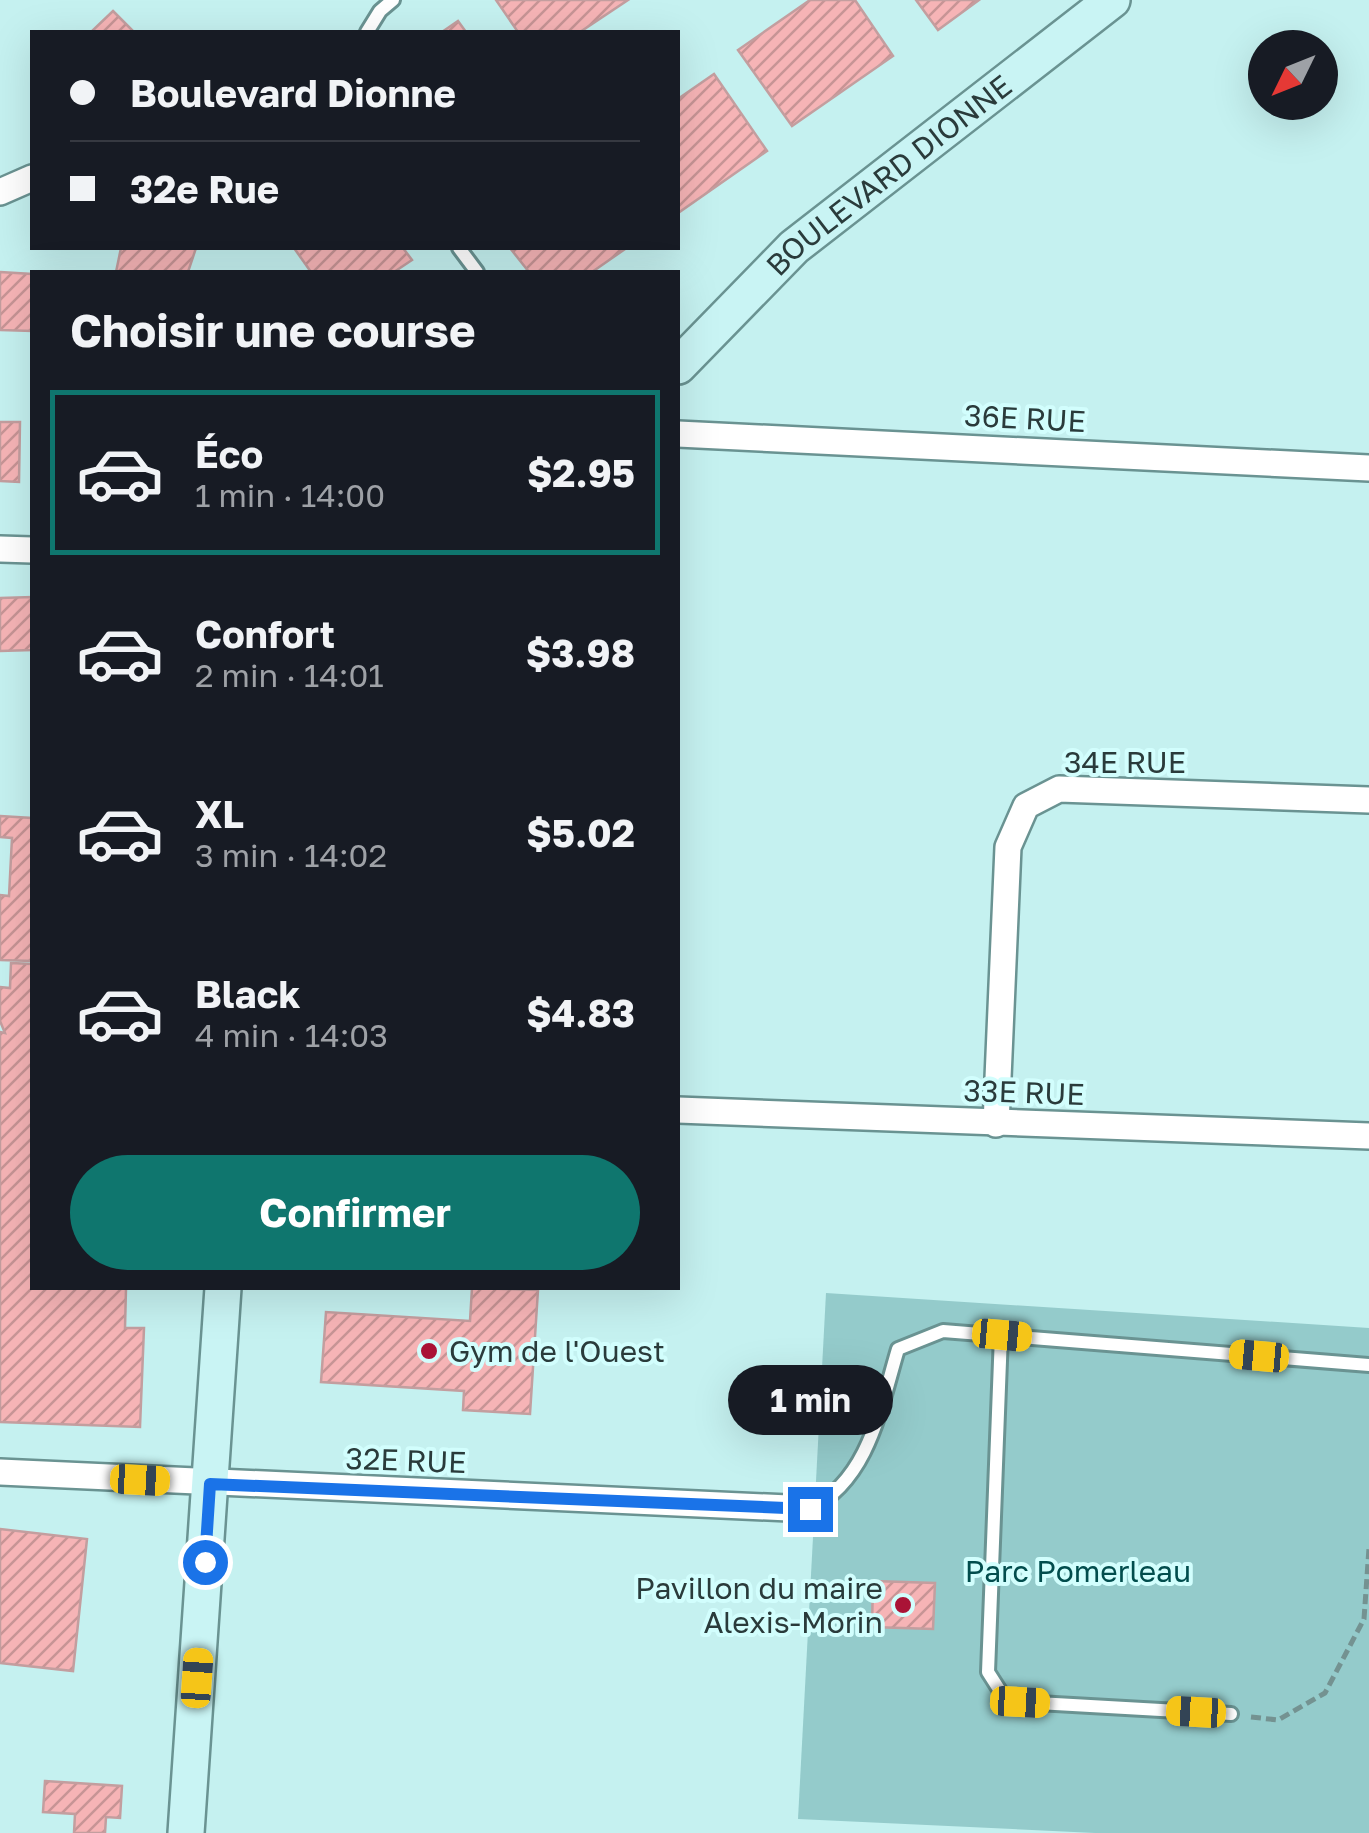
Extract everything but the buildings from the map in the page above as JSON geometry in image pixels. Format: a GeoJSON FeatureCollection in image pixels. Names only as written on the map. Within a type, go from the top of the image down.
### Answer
{"type":"FeatureCollection","features":[{"type":"Feature","properties":{"kind":"main road","name":"BOULEVARD DIONNE"},"geometry":{"type":"LineString","coordinates":[[680,364],[794,247],[1096,5]]}},
{"type":"Feature","properties":{"kind":"main road"},"geometry":{"type":"LineString","coordinates":[[186,1833],[222,1290]]}},
{"type":"Feature","properties":{"kind":"street"},"geometry":{"type":"LineString","coordinates":[[0,192],[30,179]]}},
{"type":"Feature","properties":{"kind":"street","name":"36E RUE"},"geometry":{"type":"LineString","coordinates":[[680,434],[1369,468]]}},
{"type":"Feature","properties":{"kind":"street"},"geometry":{"type":"LineString","coordinates":[[0,549],[30,550]]}},
{"type":"Feature","properties":{"kind":"street","name":"34E RUE"},"geometry":{"type":"LineString","coordinates":[[996,1124],[1008,847],[1026,806],[1059,790],[1369,800]]}},
{"type":"Feature","properties":{"kind":"street","name":"33E RUE"},"geometry":{"type":"LineString","coordinates":[[680,1110],[1369,1136]]}},
{"type":"Feature","properties":{"kind":"street","name":"32E RUE"},"geometry":{"type":"LineString","coordinates":[[0,1472],[810,1509]]}},
{"type":"Feature","properties":{"kind":"lane"},"geometry":{"type":"LineString","coordinates":[[368,30],[380,11],[393,0]]}},
{"type":"Feature","properties":{"kind":"lane"},"geometry":{"type":"LineString","coordinates":[[810,1509],[836,1496],[869,1446],[898,1350],[944,1331],[1369,1364]]}},
{"type":"Feature","properties":{"kind":"lane"},"geometry":{"type":"LineString","coordinates":[[1002,1335],[988,1672],[1002,1694],[1020,1702],[1231,1714]]}},
{"type":"Feature","properties":{"kind":"path"},"geometry":{"type":"LineString","coordinates":[[1231,1714],[1278,1720],[1325,1693],[1364,1619],[1369,1548]]}},
{"type":"Feature","properties":{"kind":"green space","name":"Parc Pomerleau"},"geometry":{"type":"Polygon","coordinates":[[[826,1293],[1369,1328],[1369,1833],[1095,1833],[798,1819],[826,1293]]]}},
{"type":"Feature","properties":{"kind":"place","name":"Gym de l'Ouest"},"geometry":{"type":"Point","coordinates":[429,1351]}},
{"type":"Feature","properties":{"kind":"place","name":"Pavillon du maire Alexis-Morin"},"geometry":{"type":"Point","coordinates":[903,1605]}},
{"type":"Feature","properties":{"kind":"route"},"geometry":{"type":"LineString","coordinates":[[205,1562],[210,1484],[810,1509]]}}]}
